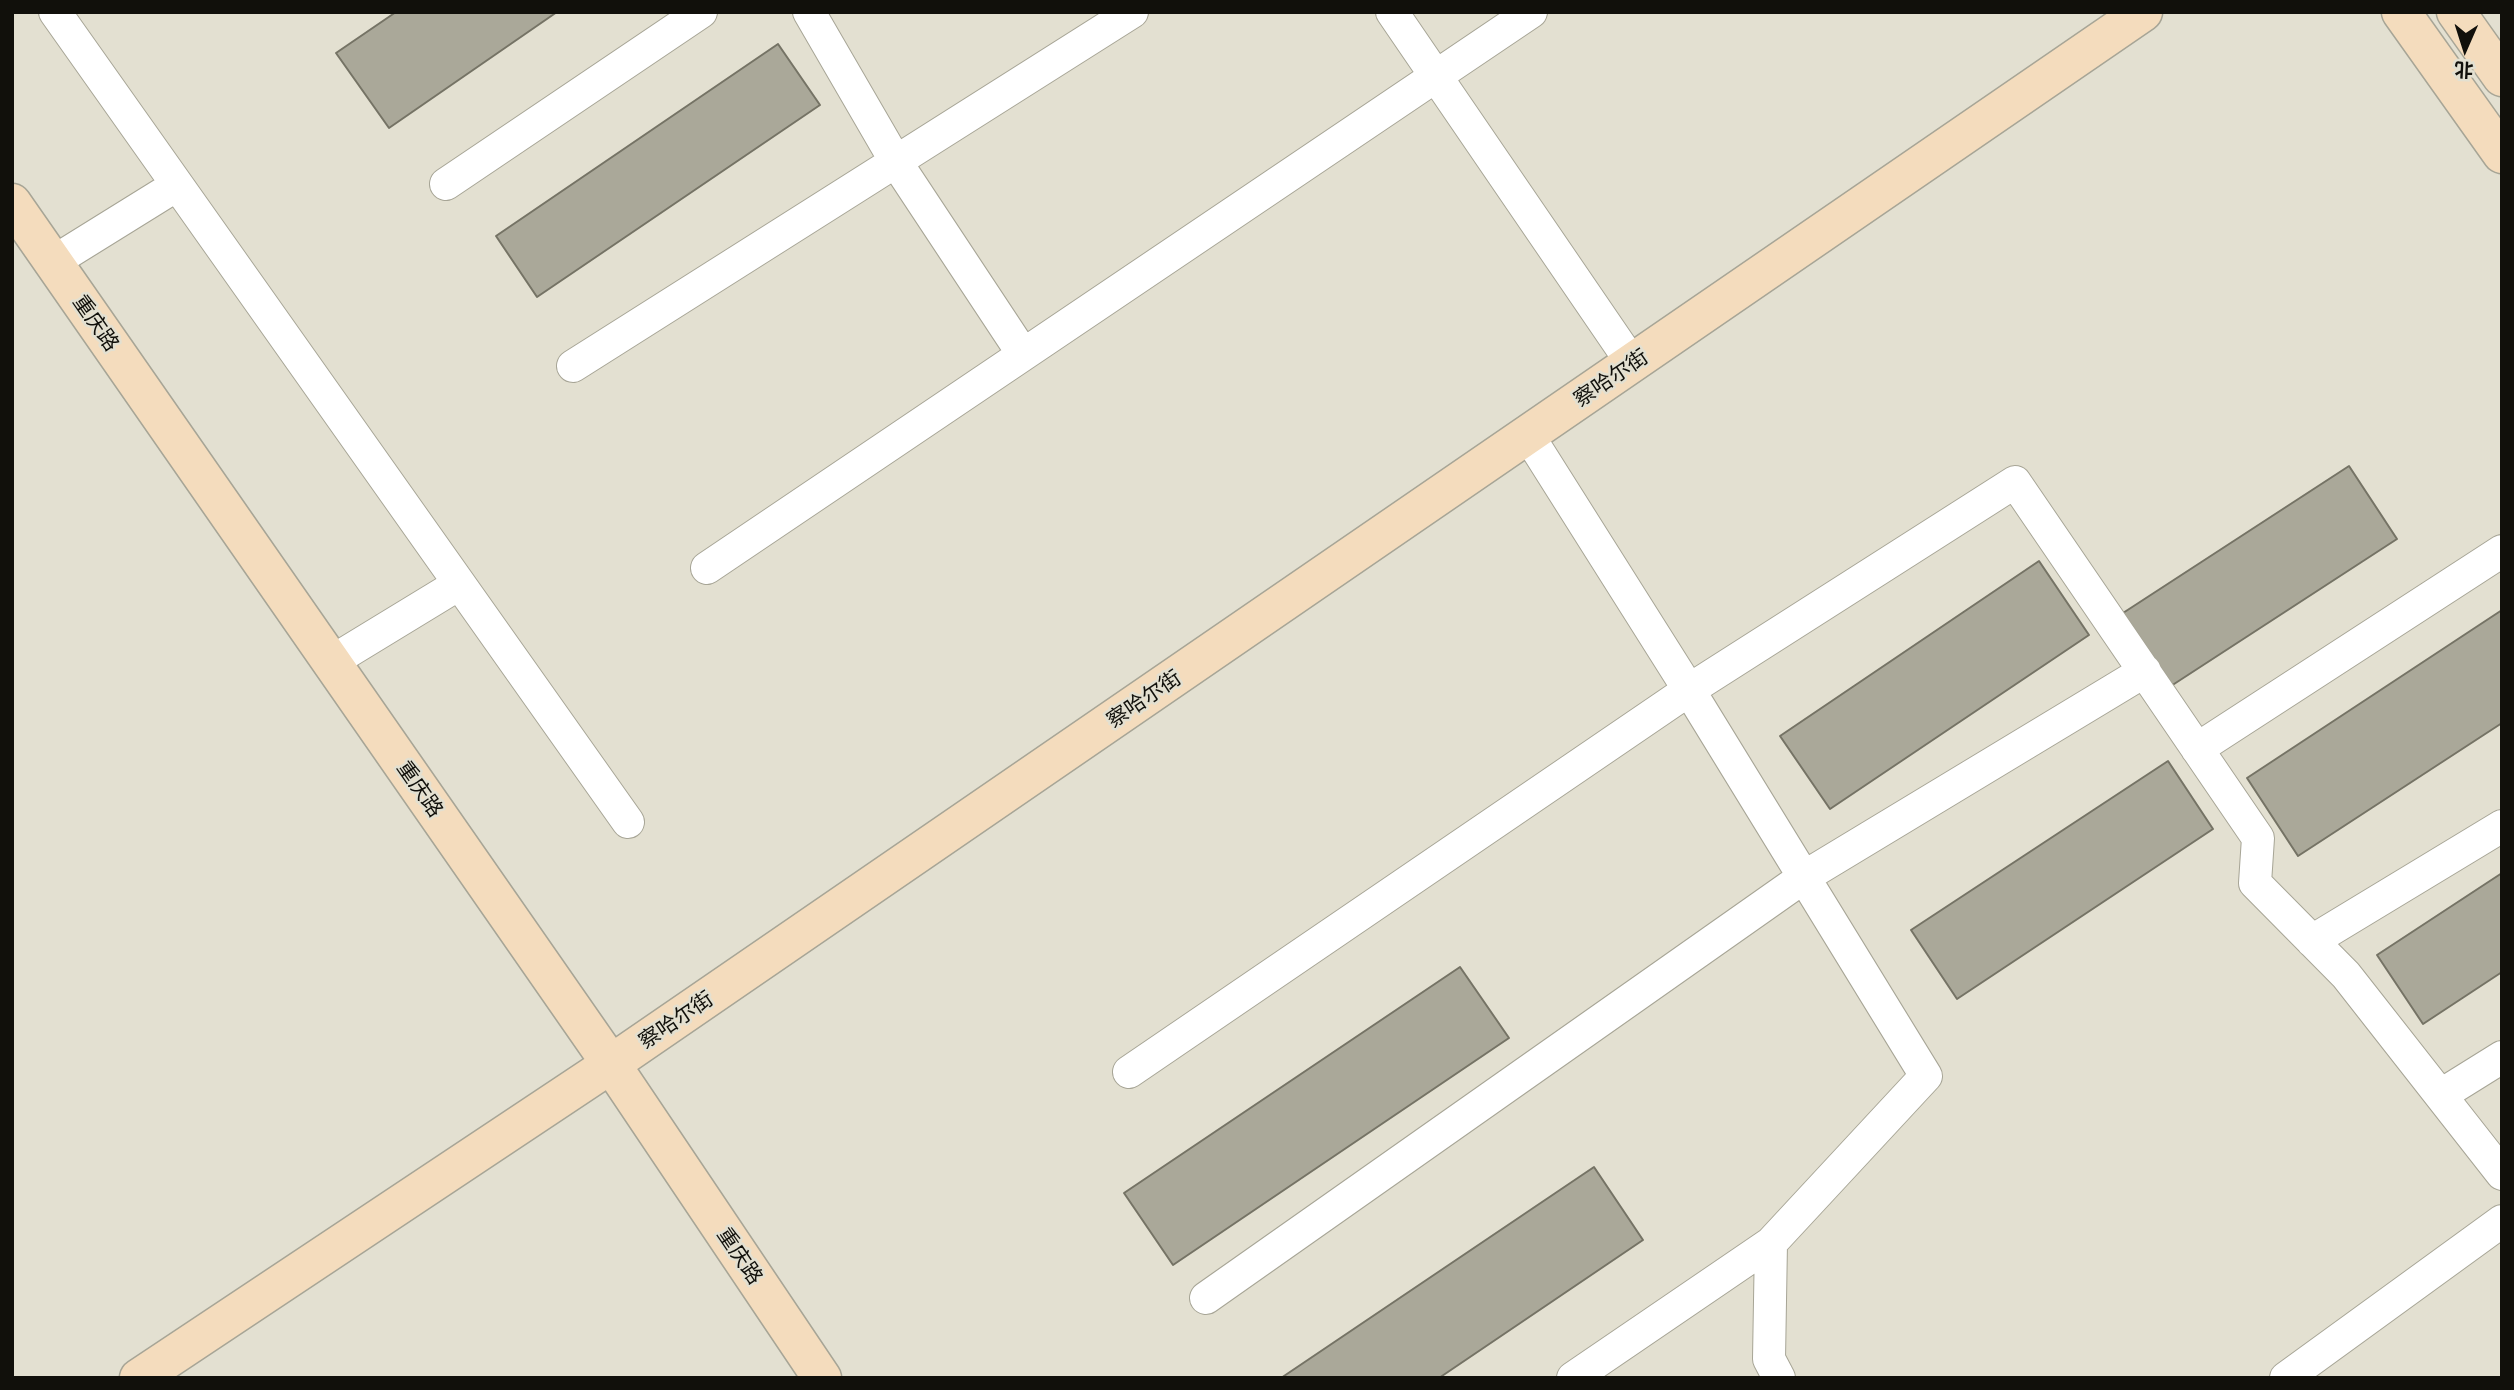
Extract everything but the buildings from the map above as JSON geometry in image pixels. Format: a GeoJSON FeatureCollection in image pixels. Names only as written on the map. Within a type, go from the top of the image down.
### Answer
{"type":"FeatureCollection","features":[{"type":"Feature","properties":{"kind":"street"},"geometry":{"type":"LineString","coordinates":[[55,12],[628,822]]}},
{"type":"Feature","properties":{"kind":"street"},"geometry":{"type":"LineString","coordinates":[[446,184],[701,12]]}},
{"type":"Feature","properties":{"kind":"street"},"geometry":{"type":"LineString","coordinates":[[808,12],[896,162],[1023,354]]}},
{"type":"Feature","properties":{"kind":"street"},"geometry":{"type":"LineString","coordinates":[[573,366],[1132,12]]}},
{"type":"Feature","properties":{"kind":"street"},"geometry":{"type":"LineString","coordinates":[[1392,12],[1632,363]]}},
{"type":"Feature","properties":{"kind":"street"},"geometry":{"type":"LineString","coordinates":[[707,568],[1531,12]]}},
{"type":"Feature","properties":{"kind":"street","name":"察哈尔街"},"geometry":{"type":"LineString","coordinates":[[138,1378],[611,1064],[2144,12]]}},
{"type":"Feature","properties":{"kind":"street"},"geometry":{"type":"LineString","coordinates":[[2401,12],[2502,154]]}},
{"type":"Feature","properties":{"kind":"street"},"geometry":{"type":"LineString","coordinates":[[2456,12],[2502,77]]}},
{"type":"Feature","properties":{"kind":"street"},"geometry":{"type":"LineString","coordinates":[[53,262],[177,185]]}},
{"type":"Feature","properties":{"kind":"street","name":"重庆路"},"geometry":{"type":"LineString","coordinates":[[12,203],[611,1064],[822,1378]]}},
{"type":"Feature","properties":{"kind":"street"},"geometry":{"type":"LineString","coordinates":[[1528,435],[1689,690],[1926,1076],[1772,1243],[1573,1378]]}},
{"type":"Feature","properties":{"kind":"street"},"geometry":{"type":"LineString","coordinates":[[1129,1072],[1689,690],[2015,482],[2258,838],[2255,883],[2346,975],[2502,1174]]}},
{"type":"Feature","properties":{"kind":"street"},"geometry":{"type":"LineString","coordinates":[[2197,749],[2502,551]]}},
{"type":"Feature","properties":{"kind":"street"},"geometry":{"type":"LineString","coordinates":[[331,662],[459,584]]}},
{"type":"Feature","properties":{"kind":"street"},"geometry":{"type":"LineString","coordinates":[[1206,1298],[1804,877],[2145,671]]}},
{"type":"Feature","properties":{"kind":"street"},"geometry":{"type":"LineString","coordinates":[[2312,941],[2502,826]]}},
{"type":"Feature","properties":{"kind":"street"},"geometry":{"type":"LineString","coordinates":[[2441,1095],[2502,1056]]}},
{"type":"Feature","properties":{"kind":"street"},"geometry":{"type":"LineString","coordinates":[[2286,1378],[2502,1221]]}},
{"type":"Feature","properties":{"kind":"street"},"geometry":{"type":"LineString","coordinates":[[1772,1243],[1769,1359],[1779,1378]]}}]}
